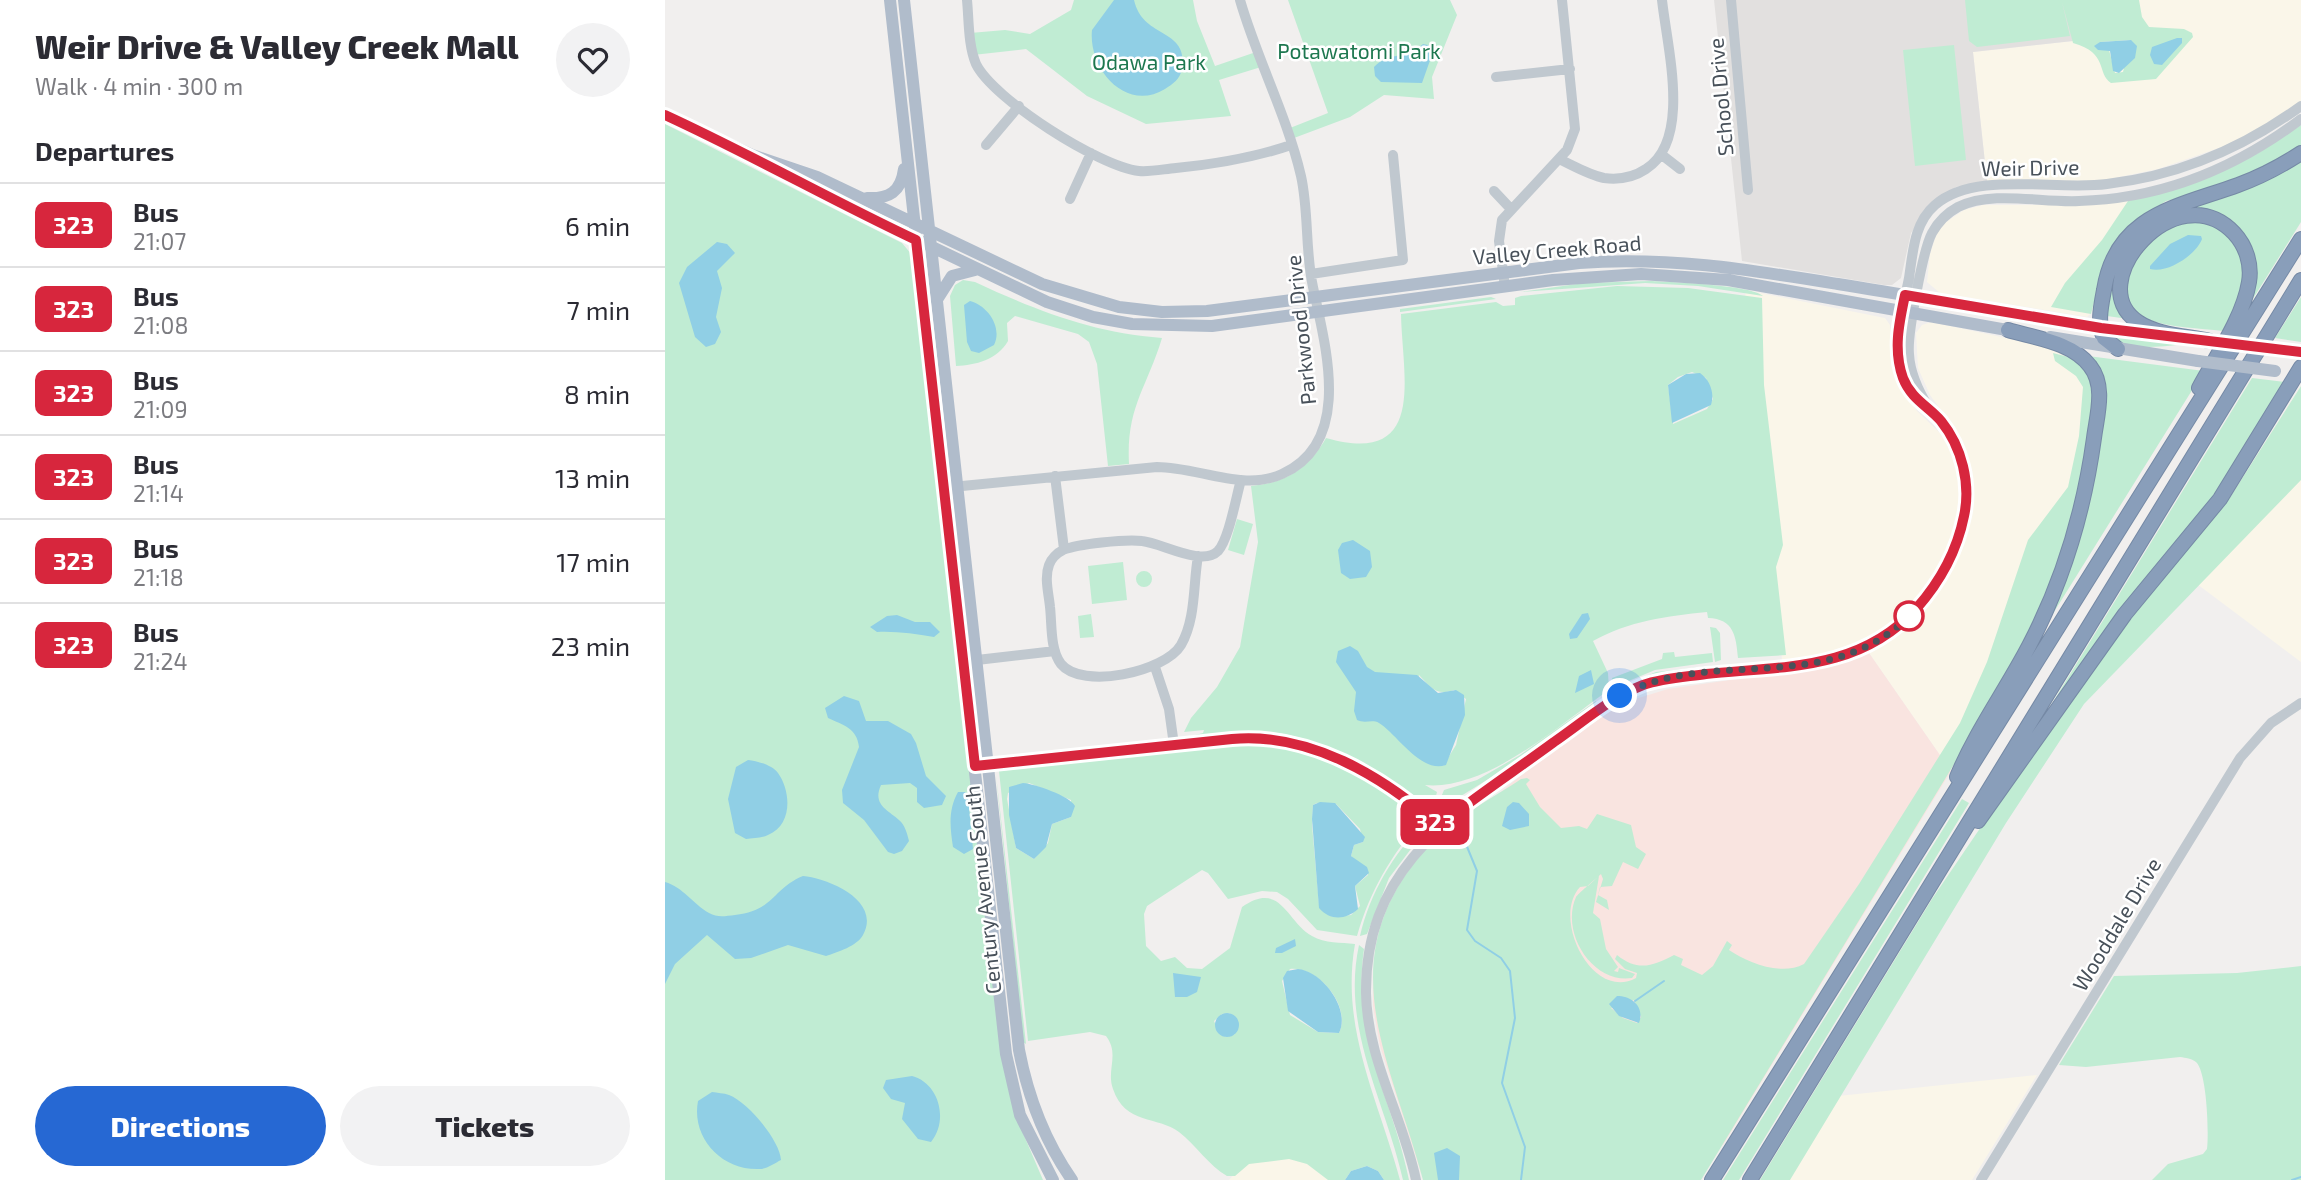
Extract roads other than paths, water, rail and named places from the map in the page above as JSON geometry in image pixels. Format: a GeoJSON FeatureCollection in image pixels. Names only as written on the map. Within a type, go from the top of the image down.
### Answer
{"type":"FeatureCollection","features":[{"type":"Feature","properties":{"kind":"highway"},"geometry":{"type":"LineString","coordinates":[[2118,349],[2106,341],[2101,328],[2104,290],[2110,267],[2120,247],[2140,225],[2169,208],[2256,178],[2301,153]]}},
{"type":"Feature","properties":{"kind":"highway"},"geometry":{"type":"LineString","coordinates":[[2140,499],[2232,325],[2250,278],[2246,251],[2232,231],[2211,218],[2182,216],[2157,227],[2137,246],[2122,275],[2121,298],[2129,314],[2148,328],[2210,341]]}},
{"type":"Feature","properties":{"kind":"highway"},"geometry":{"type":"LineString","coordinates":[[1712,1180],[2301,239]]}},
{"type":"Feature","properties":{"kind":"highway"},"geometry":{"type":"LineString","coordinates":[[1749,1180],[2301,280]]}},
{"type":"Feature","properties":{"kind":"highway"},"geometry":{"type":"LineString","coordinates":[[1939,818],[1967,752],[2013,676],[2054,594],[2075,532],[2091,460],[2099,398],[2098,383],[2091,368],[2068,349],[2008,330]]}},
{"type":"Feature","properties":{"kind":"highway"},"geometry":{"type":"LineString","coordinates":[[1954,843],[1981,819],[2125,614],[2216,505],[2300,372]]}},
{"type":"Feature","properties":{"kind":"main road","name":"Century Avenue South"},"geometry":{"type":"LineString","coordinates":[[890,0],[944,487],[1023,1067],[1041,1125],[1072,1180]]}},
{"type":"Feature","properties":{"kind":"main road","name":"Century Avenue South"},"geometry":{"type":"LineString","coordinates":[[904,0],[977,660],[982,766],[1009,1072],[1026,1129],[1053,1180]]}},
{"type":"Feature","properties":{"kind":"main road"},"geometry":{"type":"LineString","coordinates":[[665,115],[752,155]]}},
{"type":"Feature","properties":{"kind":"main road"},"geometry":{"type":"LineString","coordinates":[[863,198],[882,199],[898,189],[906,152]]}},
{"type":"Feature","properties":{"kind":"main road","name":"Valley Creek Road"},"geometry":{"type":"LineString","coordinates":[[752,155],[817,177],[1042,284],[1119,307],[1190,312],[1604,261],[1679,261],[2101,328],[2294,351]]}},
{"type":"Feature","properties":{"kind":"main road","name":"Valley Creek Road"},"geometry":{"type":"LineString","coordinates":[[752,155],[809,188],[1062,308],[1132,324],[1204,326],[1593,276],[1664,274],[1728,280],[2118,349],[2275,371],[2300,372]]}},
{"type":"Feature","properties":{"kind":"main road"},"geometry":{"type":"LineString","coordinates":[[937,302],[945,282],[954,274],[980,271]]}},
{"type":"Feature","properties":{"kind":"street"},"geometry":{"type":"LineString","coordinates":[[967,0],[977,65],[1019,106],[1051,132],[1091,153],[1125,168],[1144,171],[1237,161],[1291,145]]}},
{"type":"Feature","properties":{"kind":"street","name":"Parkwood Drive"},"geometry":{"type":"LineString","coordinates":[[944,487],[1164,467],[1241,480],[1267,480],[1293,469],[1310,454],[1323,432],[1329,400],[1319,312],[1311,274],[1304,194],[1291,145],[1240,0]]}},
{"type":"Feature","properties":{"kind":"street"},"geometry":{"type":"LineString","coordinates":[[1505,287],[1499,232],[1510,208],[1567,150],[1575,129],[1562,0]]}},
{"type":"Feature","properties":{"kind":"street"},"geometry":{"type":"LineString","coordinates":[[1559,159],[1591,174],[1614,179],[1643,171],[1662,155],[1669,141],[1674,116],[1662,0]]}},
{"type":"Feature","properties":{"kind":"street","name":"School Drive"},"geometry":{"type":"LineString","coordinates":[[1731,0],[1748,190]]}},
{"type":"Feature","properties":{"kind":"street"},"geometry":{"type":"LineString","coordinates":[[1496,77],[1570,69]]}},
{"type":"Feature","properties":{"kind":"street"},"geometry":{"type":"LineString","coordinates":[[986,145],[1019,106]]}},
{"type":"Feature","properties":{"kind":"street","name":"Weir Drive"},"geometry":{"type":"LineString","coordinates":[[1416,1180],[1372,1041],[1367,977],[1374,929],[1388,895],[1413,854],[1439,826],[1611,702],[1635,689],[1669,678],[1839,658],[1870,646],[1896,629],[1924,600],[1942,575],[1955,547],[1965,509],[1966,486],[1960,456],[1947,430],[1912,395],[1901,370],[1897,341],[1911,296],[1919,226],[1936,204],[1950,195],[1975,187],[2088,186],[2156,175],[2230,150],[2301,107]]}},
{"type":"Feature","properties":{"kind":"street","name":"Weir Drive"},"geometry":{"type":"LineString","coordinates":[[1911,296],[1931,234],[1946,215],[1956,208],[1990,199],[2094,201],[2178,185],[2236,162],[2301,119]]}},
{"type":"Feature","properties":{"kind":"street"},"geometry":{"type":"LineString","coordinates":[[1070,199],[1091,153]]}},
{"type":"Feature","properties":{"kind":"street"},"geometry":{"type":"LineString","coordinates":[[1311,274],[1402,260],[1393,155]]}},
{"type":"Feature","properties":{"kind":"street"},"geometry":{"type":"LineString","coordinates":[[1662,155],[1680,169]]}},
{"type":"Feature","properties":{"kind":"street"},"geometry":{"type":"LineString","coordinates":[[1494,191],[1510,208]]}},
{"type":"Feature","properties":{"kind":"street"},"geometry":{"type":"LineString","coordinates":[[1055,476],[1064,549]]}},
{"type":"Feature","properties":{"kind":"street"},"geometry":{"type":"LineString","coordinates":[[1198,556],[1185,635],[1174,653],[1155,667],[1084,676],[1063,667],[1055,651],[1047,572],[1052,559],[1064,549],[1139,541],[1198,556],[1211,556],[1221,547],[1241,480]]}},
{"type":"Feature","properties":{"kind":"street"},"geometry":{"type":"LineString","coordinates":[[977,660],[1055,651]]}},
{"type":"Feature","properties":{"kind":"street"},"geometry":{"type":"LineString","coordinates":[[1155,667],[1169,709],[1174,745]]}},
{"type":"Feature","properties":{"kind":"street","name":"Wooddale Drive"},"geometry":{"type":"LineString","coordinates":[[1980,1180],[2240,758],[2271,723],[2301,703]]}},
{"type":"Feature","properties":{"kind":"street"},"geometry":{"type":"LineString","coordinates":[[982,766],[1257,737],[1304,746],[1387,785],[1439,826]]}},
{"type":"Feature","properties":{"kind":"water"},"geometry":{"type":"Polygon","coordinates":[[[1114,0],[1134,0],[1146,22],[1179,46],[1182,56],[1181,73],[1176,81],[1165,89],[1151,95],[1137,95],[1112,83],[1103,72],[1092,45],[1092,30],[1114,0]]]}},
{"type":"Feature","properties":{"kind":"water"},"geometry":{"type":"Polygon","coordinates":[[[2182,38],[2182,43],[2162,65],[2154,64],[2150,55],[2152,47],[2182,38]]]}},
{"type":"Feature","properties":{"kind":"water"},"geometry":{"type":"Polygon","coordinates":[[[2131,40],[2137,46],[2135,58],[2119,73],[2113,71],[2110,51],[2098,50],[2094,46],[2100,42],[2131,40]]]}},
{"type":"Feature","properties":{"kind":"water"},"geometry":{"type":"Polygon","coordinates":[[[1423,44],[1428,45],[1433,52],[1422,83],[1381,82],[1375,76],[1374,67],[1380,62],[1411,52],[1423,44]]]}},
{"type":"Feature","properties":{"kind":"water"},"geometry":{"type":"Polygon","coordinates":[[[2188,235],[2201,236],[2202,239],[2194,251],[2172,266],[2150,269],[2170,244],[2188,235]]]}},
{"type":"Feature","properties":{"kind":"water"},"geometry":{"type":"Polygon","coordinates":[[[717,242],[727,244],[735,253],[717,271],[722,288],[716,317],[721,332],[715,344],[706,347],[695,337],[679,283],[687,267],[717,242]]]}},
{"type":"Feature","properties":{"kind":"water"},"geometry":{"type":"Polygon","coordinates":[[[970,301],[982,307],[995,324],[994,345],[979,353],[971,351],[967,342],[964,305],[970,301]]]}},
{"type":"Feature","properties":{"kind":"water"},"geometry":{"type":"Polygon","coordinates":[[[1700,373],[1711,387],[1711,405],[1672,423],[1668,385],[1686,374],[1700,373]]]}},
{"type":"Feature","properties":{"kind":"water"},"geometry":{"type":"Polygon","coordinates":[[[1353,540],[1370,551],[1372,567],[1366,577],[1350,579],[1341,573],[1338,550],[1342,543],[1353,540]]]}},
{"type":"Feature","properties":{"kind":"water"},"geometry":{"type":"Polygon","coordinates":[[[1588,613],[1590,619],[1577,638],[1570,639],[1569,634],[1582,614],[1588,613]]]}},
{"type":"Feature","properties":{"kind":"water"},"geometry":{"type":"Polygon","coordinates":[[[897,615],[915,622],[930,622],[940,632],[934,637],[877,632],[870,627],[887,616],[897,615]]]}},
{"type":"Feature","properties":{"kind":"water"},"geometry":{"type":"Polygon","coordinates":[[[1350,646],[1358,651],[1367,667],[1375,672],[1417,675],[1438,693],[1456,690],[1464,695],[1465,715],[1446,765],[1428,764],[1419,759],[1379,723],[1357,720],[1354,711],[1356,692],[1336,662],[1338,651],[1350,646]]]}},
{"type":"Feature","properties":{"kind":"water"},"geometry":{"type":"Polygon","coordinates":[[[1591,670],[1594,684],[1575,693],[1579,676],[1591,670]]]}},
{"type":"Feature","properties":{"kind":"water"},"geometry":{"type":"Polygon","coordinates":[[[844,696],[859,701],[866,721],[888,721],[911,734],[926,776],[946,796],[942,805],[924,808],[917,802],[917,788],[910,783],[881,785],[878,798],[880,802],[903,824],[909,841],[902,851],[894,854],[888,852],[864,820],[843,803],[842,790],[859,747],[858,741],[852,731],[828,718],[825,708],[844,696]]]}},
{"type":"Feature","properties":{"kind":"water"},"geometry":{"type":"Polygon","coordinates":[[[748,760],[760,762],[778,773],[785,789],[787,807],[786,816],[776,830],[766,836],[746,839],[735,833],[728,799],[736,767],[748,760]]]}},
{"type":"Feature","properties":{"kind":"water"},"geometry":{"type":"Polygon","coordinates":[[[1023,783],[1060,795],[1075,806],[1071,817],[1052,824],[1046,847],[1034,859],[1016,848],[1009,815],[1009,787],[1023,783]]]}},
{"type":"Feature","properties":{"kind":"water"},"geometry":{"type":"Polygon","coordinates":[[[958,792],[965,792],[968,796],[973,849],[964,854],[953,847],[951,832],[951,812],[958,792]]]}},
{"type":"Feature","properties":{"kind":"water"},"geometry":{"type":"Polygon","coordinates":[[[1320,802],[1335,803],[1365,837],[1363,842],[1354,845],[1351,856],[1367,867],[1369,873],[1355,886],[1358,909],[1338,918],[1319,908],[1312,819],[1313,805],[1320,802]]]}},
{"type":"Feature","properties":{"kind":"water"},"geometry":{"type":"Polygon","coordinates":[[[1513,802],[1519,803],[1529,814],[1529,826],[1510,830],[1502,826],[1507,807],[1513,802]]]}},
{"type":"Feature","properties":{"kind":"water"},"geometry":{"type":"Polygon","coordinates":[[[803,876],[838,886],[859,901],[867,922],[863,935],[856,942],[826,956],[788,945],[751,958],[735,959],[707,935],[675,964],[665,984],[665,882],[709,913],[725,916],[758,909],[803,876]]]}},
{"type":"Feature","properties":{"kind":"water"},"geometry":{"type":"Polygon","coordinates":[[[1295,939],[1296,946],[1282,953],[1275,953],[1276,948],[1295,939]]]}},
{"type":"Feature","properties":{"kind":"water"},"geometry":{"type":"Polygon","coordinates":[[[1298,969],[1316,976],[1332,993],[1341,1013],[1339,1033],[1318,1032],[1288,1011],[1283,978],[1287,971],[1298,969]]]}},
{"type":"Feature","properties":{"kind":"water"},"geometry":{"type":"Polygon","coordinates":[[[1173,973],[1201,977],[1197,992],[1187,997],[1175,997],[1173,973]]]}},
{"type":"Feature","properties":{"kind":"water"},"geometry":{"type":"Polygon","coordinates":[[[1617,996],[1632,1000],[1639,1007],[1639,1023],[1619,1016],[1609,1004],[1617,996]]]}},
{"type":"Feature","properties":{"kind":"water"},"geometry":{"type":"Polygon","coordinates":[[[1227,1013],[1238,1020],[1239,1025],[1232,1036],[1227,1037],[1216,1030],[1215,1025],[1222,1014],[1227,1013]]]}},
{"type":"Feature","properties":{"kind":"water"},"geometry":{"type":"Polygon","coordinates":[[[912,1076],[929,1086],[938,1103],[939,1123],[931,1142],[918,1139],[902,1119],[905,1103],[891,1099],[883,1088],[886,1080],[912,1076]]]}},
{"type":"Feature","properties":{"kind":"water"},"geometry":{"type":"Polygon","coordinates":[[[712,1092],[729,1095],[745,1105],[769,1133],[781,1160],[763,1169],[746,1168],[733,1164],[712,1150],[699,1128],[697,1115],[698,1101],[712,1092]]]}},
{"type":"Feature","properties":{"kind":"water"},"geometry":{"type":"Polygon","coordinates":[[[1447,1148],[1460,1156],[1459,1180],[1438,1180],[1434,1153],[1447,1148]]]}},
{"type":"Feature","properties":{"kind":"water"},"geometry":{"type":"Polygon","coordinates":[[[1367,1166],[1378,1171],[1384,1180],[1345,1180],[1351,1171],[1367,1166]]]}},
{"type":"Feature","properties":{"kind":"waterway"},"geometry":{"type":"LineString","coordinates":[[1463,837],[1477,871],[1467,930],[1475,941],[1501,958],[1510,971],[1515,1018],[1502,1083],[1525,1147],[1521,1180]]}},
{"type":"Feature","properties":{"kind":"waterway"},"geometry":{"type":"LineString","coordinates":[[1635,1001],[1664,981]]}},
{"type":"Feature","properties":{"kind":"waterway"},"geometry":{"type":"LineString","coordinates":[[2292,1180],[2301,1177]]}},
{"type":"Feature","properties":{"kind":"park label","name":"Potawatomi Park"},"geometry":{"type":"Point","coordinates":[1359,50]}},
{"type":"Feature","properties":{"kind":"park label","name":"Odawa Park"},"geometry":{"type":"Point","coordinates":[1149,61]}}]}
